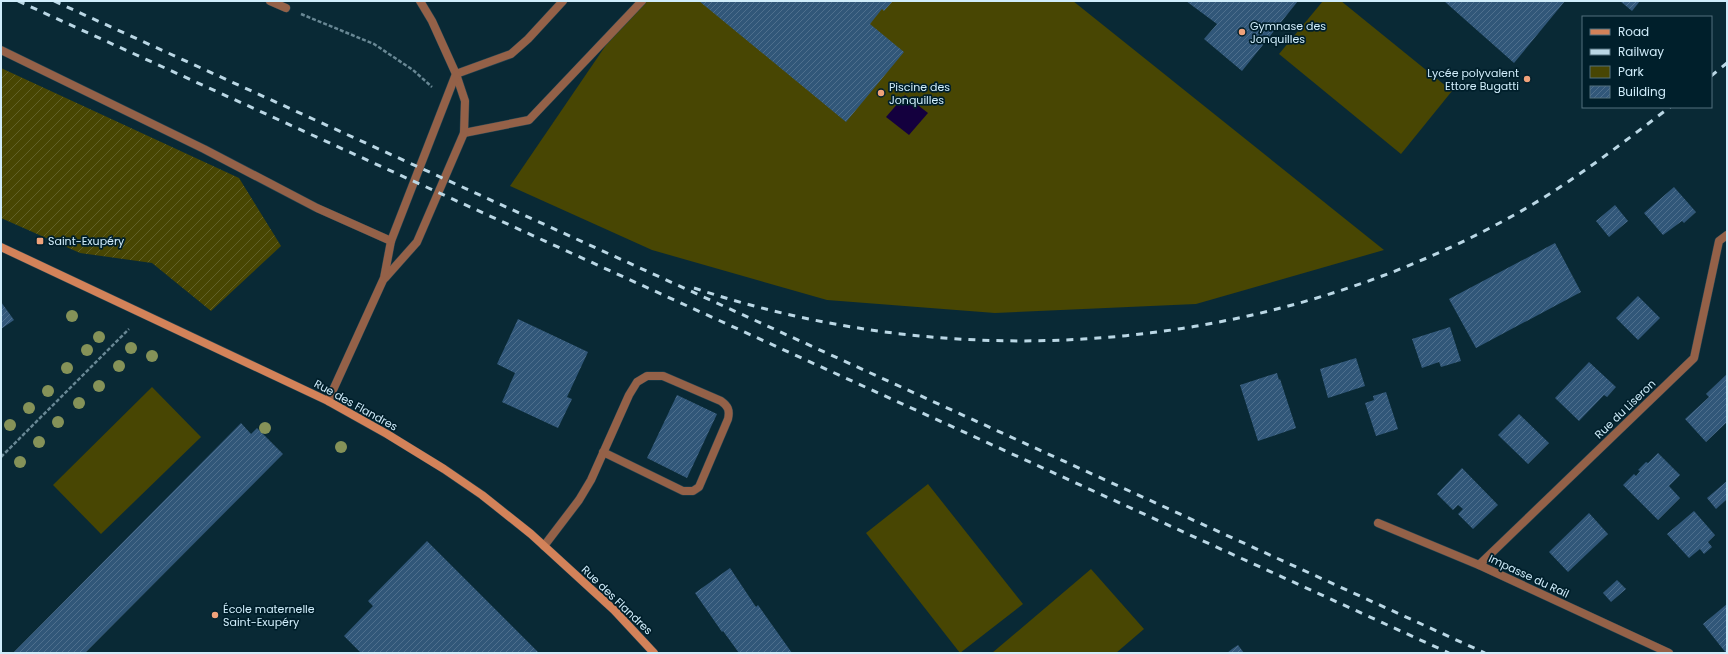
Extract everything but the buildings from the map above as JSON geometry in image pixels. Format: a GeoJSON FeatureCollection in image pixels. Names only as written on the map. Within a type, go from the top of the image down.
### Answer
{"type":"FeatureCollection","features":[{"type":"Feature","properties":{"kind":"street"},"geometry":{"type":"LineString","coordinates":[[270,1],[286,8]]}},
{"type":"Feature","properties":{"kind":"street"},"geometry":{"type":"LineString","coordinates":[[384,278],[417,242],[464,133],[465,101],[456,74],[432,21],[420,1]]}},
{"type":"Feature","properties":{"kind":"street"},"geometry":{"type":"LineString","coordinates":[[328,401],[384,278],[391,241],[456,74],[511,54],[528,40],[563,1]]}},
{"type":"Feature","properties":{"kind":"street"},"geometry":{"type":"LineString","coordinates":[[464,133],[529,120],[642,1]]}},
{"type":"Feature","properties":{"kind":"street"},"geometry":{"type":"LineString","coordinates":[[1,50],[204,149],[317,208],[391,241]]}},
{"type":"Feature","properties":{"kind":"street","name":"Rue du Liseron"},"geometry":{"type":"LineString","coordinates":[[1479,565],[1694,358],[1719,241],[1727,235]]}},
{"type":"Feature","properties":{"kind":"street","name":"Rue des Flandres"},"geometry":{"type":"LineString","coordinates":[[1,247],[328,401],[387,434],[444,469],[482,495],[544,546],[614,610],[654,653]]}},
{"type":"Feature","properties":{"kind":"street"},"geometry":{"type":"LineString","coordinates":[[544,546],[579,500],[590,480],[629,395],[637,382],[647,376],[663,376],[721,401],[727,406],[729,412],[728,419],[699,487],[693,491],[683,491],[603,452]]}},
{"type":"Feature","properties":{"kind":"street","name":"Impasse du Rail"},"geometry":{"type":"LineString","coordinates":[[1378,523],[1479,565],[1669,653]]}},
{"type":"Feature","properties":{"kind":"path"},"geometry":{"type":"LineString","coordinates":[[286,8],[374,44],[413,70],[446,99]]}},
{"type":"Feature","properties":{"kind":"path"},"geometry":{"type":"LineString","coordinates":[[1,457],[129,329]]}},
{"type":"Feature","properties":{"kind":"green space","name":"Piscine des Jonquilles"},"geometry":{"type":"Polygon","coordinates":[[[636,1],[1073,1],[1384,250],[1196,304],[995,313],[827,300],[652,250],[510,186],[636,1]]]}},
{"type":"Feature","properties":{"kind":"green space"},"geometry":{"type":"Polygon","coordinates":[[[1323,1],[1341,1],[1452,91],[1401,154],[1279,54],[1323,1]]]}},
{"type":"Feature","properties":{"kind":"green space"},"geometry":{"type":"Polygon","coordinates":[[[1,68],[239,178],[281,246],[211,311],[152,263],[80,253],[1,218],[1,68]]]}},
{"type":"Feature","properties":{"kind":"green space"},"geometry":{"type":"Polygon","coordinates":[[[152,387],[201,437],[101,534],[53,485],[152,387]]]}},
{"type":"Feature","properties":{"kind":"green space"},"geometry":{"type":"Polygon","coordinates":[[[928,484],[1023,604],[960,653],[866,533],[928,484]]]}},
{"type":"Feature","properties":{"kind":"green space"},"geometry":{"type":"Polygon","coordinates":[[[1091,569],[1144,629],[1116,653],[992,653],[1091,569]]]}},
{"type":"Feature","properties":{"kind":"shaded area"},"geometry":{"type":"Polygon","coordinates":[[[905,95],[928,113],[909,135],[886,117],[905,95]]]}},
{"type":"Feature","properties":{"kind":"railway"},"geometry":{"type":"LineString","coordinates":[[18,1],[1449,653]]}},
{"type":"Feature","properties":{"kind":"railway"},"geometry":{"type":"LineString","coordinates":[[54,1],[1485,653]]}},
{"type":"Feature","properties":{"kind":"railway"},"geometry":{"type":"LineString","coordinates":[[1712,75],[1727,63]]}},
{"type":"Feature","properties":{"kind":"railway"},"geometry":{"type":"LineString","coordinates":[[694,288],[797,316],[901,334],[1007,341],[1113,337],[1218,322],[1320,297],[1420,261],[1516,214],[1556,190],[1669,108]]}},
{"type":"Feature","properties":{"kind":"place","name":"Gymnase des Jonquilles"},"geometry":{"type":"Point","coordinates":[1242,32]}},
{"type":"Feature","properties":{"kind":"place","name":"Lycée polyvalent Ettore Bugatti"},"geometry":{"type":"Point","coordinates":[1527,79]}},
{"type":"Feature","properties":{"kind":"place","name":"Piscine des Jonquilles"},"geometry":{"type":"Point","coordinates":[881,93]}},
{"type":"Feature","properties":{"kind":"place","name":"Saint-Exupéry"},"geometry":{"type":"Point","coordinates":[40,241]}},
{"type":"Feature","properties":{"kind":"place","name":"École maternelle Saint-Exupéry"},"geometry":{"type":"Point","coordinates":[215,615]}}]}
